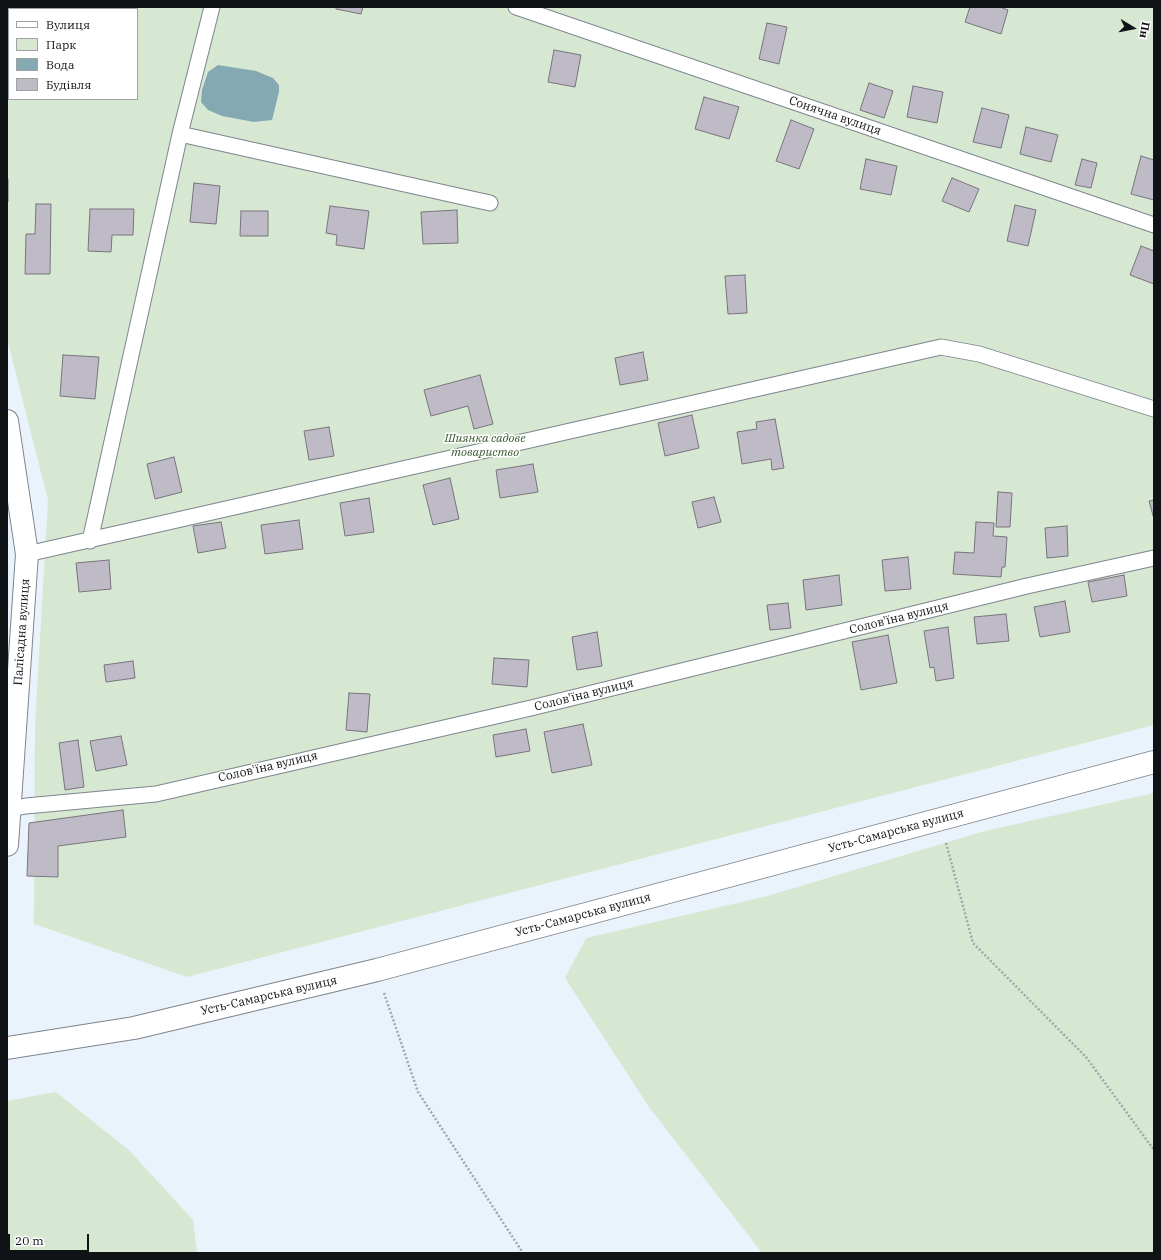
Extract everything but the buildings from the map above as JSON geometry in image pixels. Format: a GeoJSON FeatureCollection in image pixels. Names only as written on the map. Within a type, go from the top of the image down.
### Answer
{"type":"FeatureCollection","features":[{"type":"Feature","properties":{"kind":"street","name":"Палісадна вулиця"},"geometry":{"type":"LineString","coordinates":[[7,425],[27,554],[7,844]]}},
{"type":"Feature","properties":{"kind":"street","name":"Усть-Самарська вулиця"},"geometry":{"type":"LineString","coordinates":[[7,1048],[134,1028],[376,970],[1154,762]]}},
{"type":"Feature","properties":{"kind":"lane"},"geometry":{"type":"LineString","coordinates":[[90,540],[180,134],[212,7]]}},
{"type":"Feature","properties":{"kind":"lane","name":"Сонячна вулиця"},"geometry":{"type":"LineString","coordinates":[[516,7],[1154,225]]}},
{"type":"Feature","properties":{"kind":"lane"},"geometry":{"type":"LineString","coordinates":[[180,134],[490,203]]}},
{"type":"Feature","properties":{"kind":"lane"},"geometry":{"type":"LineString","coordinates":[[27,554],[942,347],[980,354],[1154,409]]}},
{"type":"Feature","properties":{"kind":"lane","name":"Солов'їна вулиця"},"geometry":{"type":"LineString","coordinates":[[10,809],[156,794],[531,708],[1027,586],[1154,558]]}},
{"type":"Feature","properties":{"kind":"path"},"geometry":{"type":"LineString","coordinates":[[939,819],[974,943],[1086,1057],[1154,1150]]}},
{"type":"Feature","properties":{"kind":"path"},"geometry":{"type":"LineString","coordinates":[[376,970],[418,1092],[524,1253]]}},
{"type":"Feature","properties":{"kind":"green space","name":"Шиянка садове товариство"},"geometry":{"type":"Polygon","coordinates":[[[7,7],[1154,7],[1154,725],[187,977],[34,924],[35,725],[48,500],[7,339],[7,7]]]}},
{"type":"Feature","properties":{"kind":"green space"},"geometry":{"type":"Polygon","coordinates":[[[1154,793],[1154,1253],[762,1253],[649,1107],[565,978],[586,938],[767,896],[985,831],[1154,793]]]}},
{"type":"Feature","properties":{"kind":"green space"},"geometry":{"type":"Polygon","coordinates":[[[56,1092],[129,1150],[193,1220],[197,1253],[7,1253],[7,1101],[56,1092]]]}},
{"type":"Feature","properties":{"kind":"water"},"geometry":{"type":"Polygon","coordinates":[[[218,65],[256,71],[273,78],[279,85],[279,92],[272,120],[254,122],[222,116],[208,110],[201,102],[202,90],[208,72],[218,65]]]}}]}
